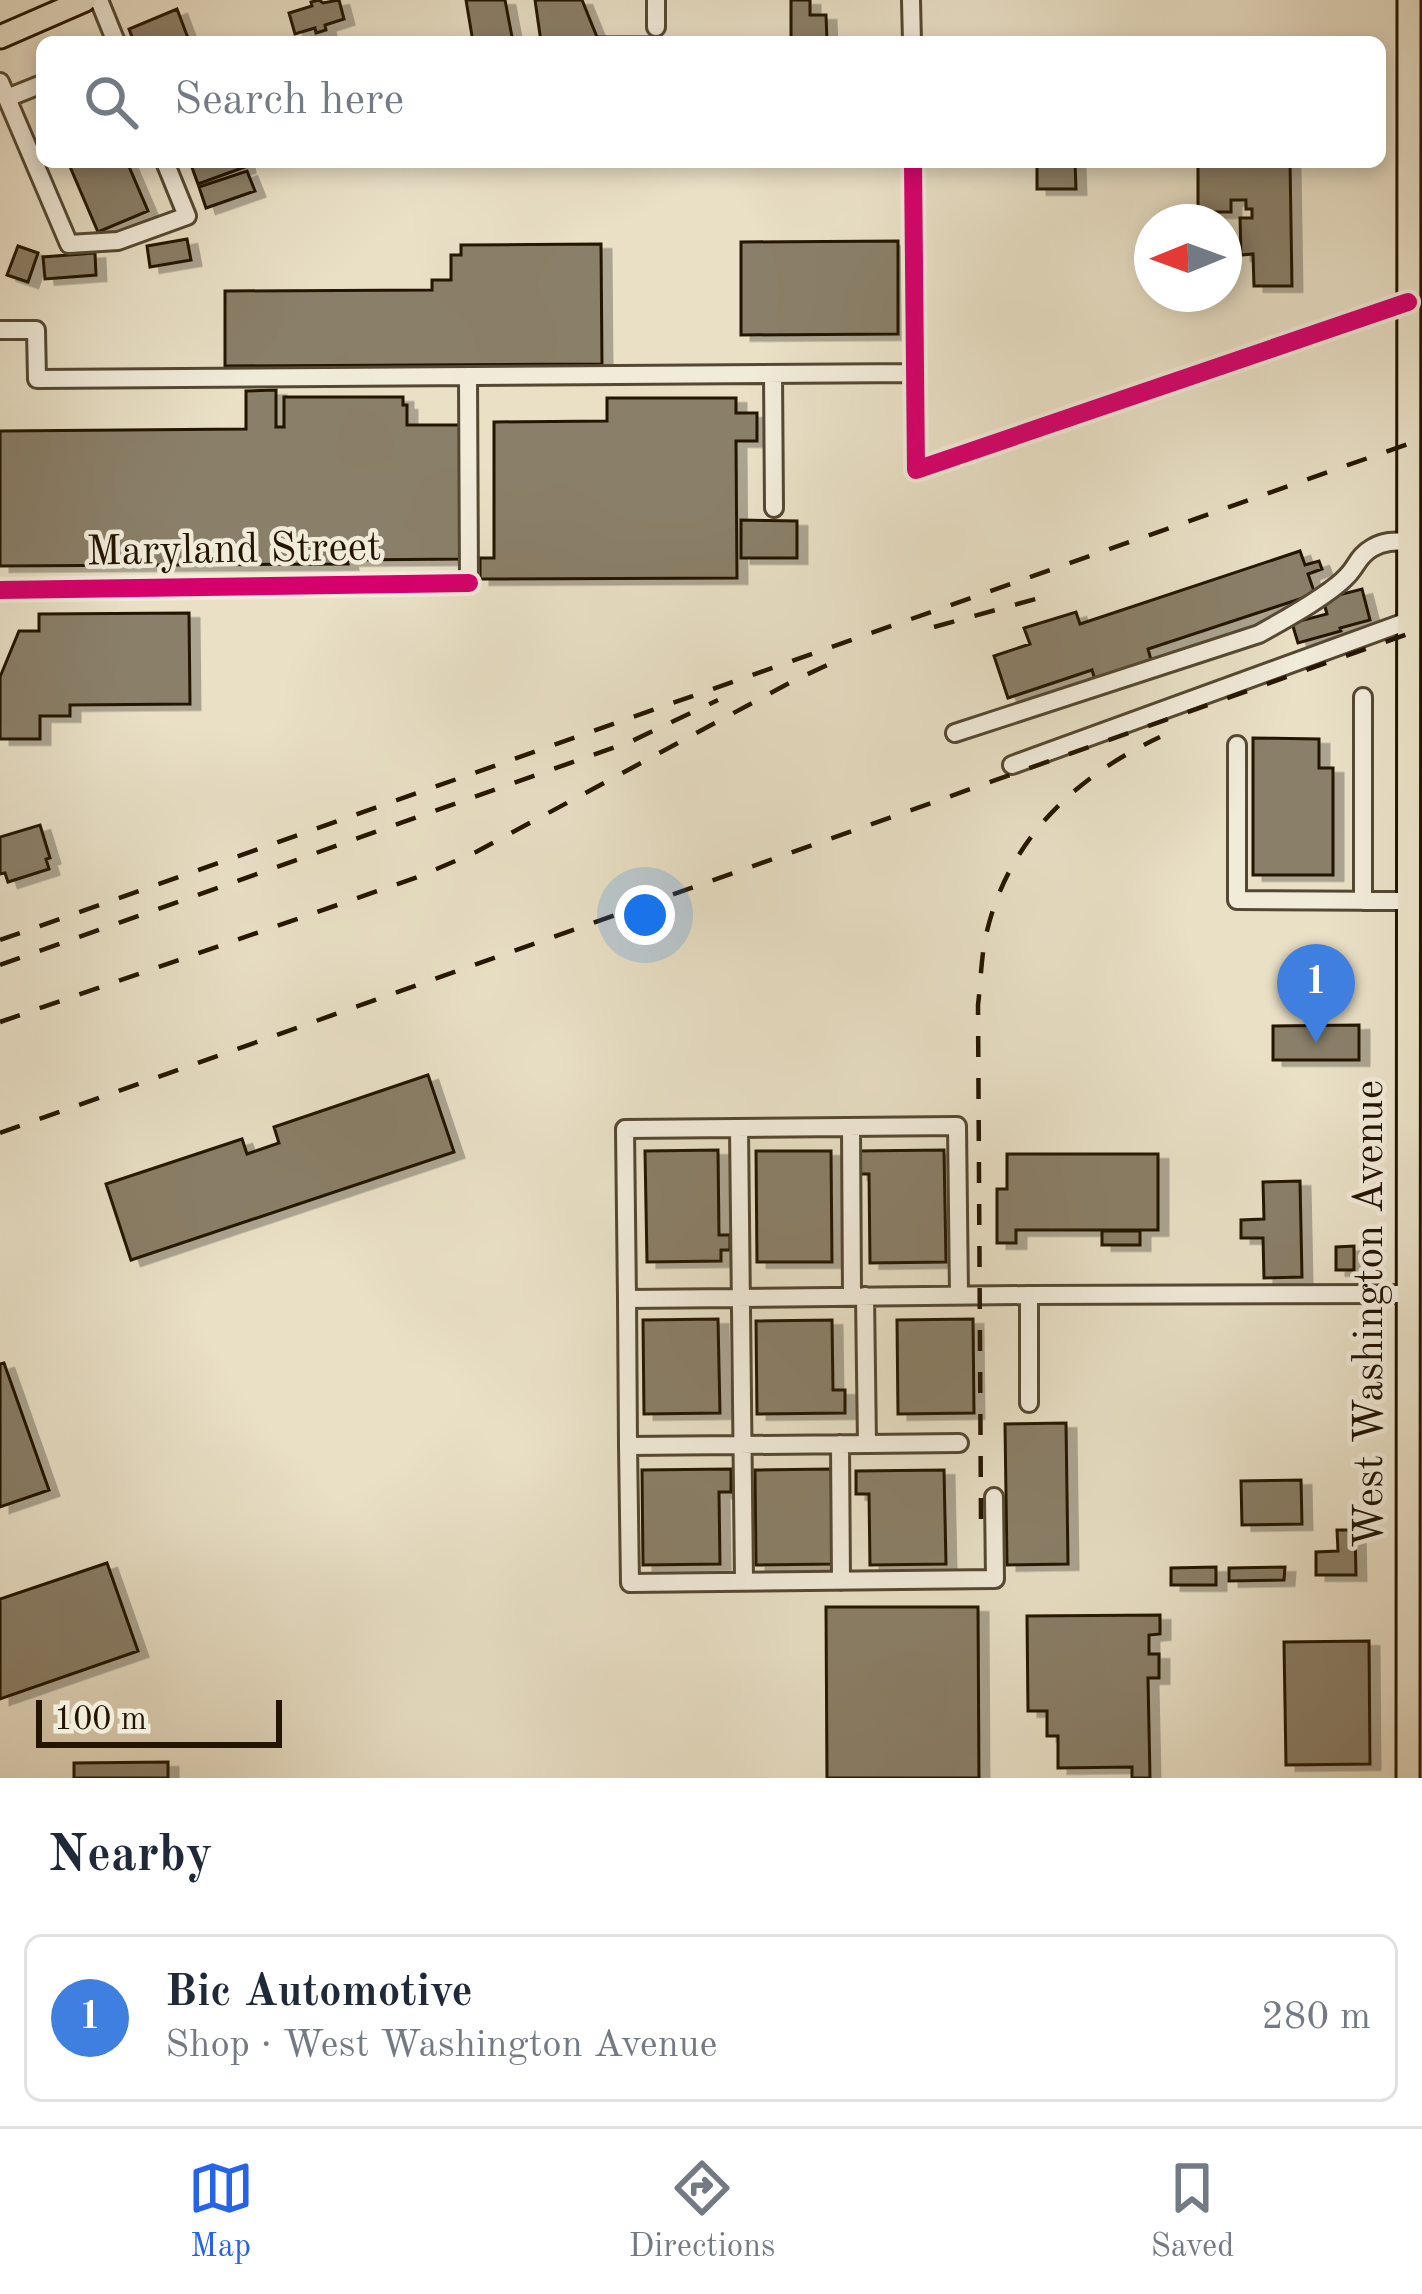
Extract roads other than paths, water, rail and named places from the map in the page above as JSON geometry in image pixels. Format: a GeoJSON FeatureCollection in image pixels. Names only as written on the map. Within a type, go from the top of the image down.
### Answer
{"type":"FeatureCollection","features":[{"type":"Feature","properties":{"kind":"main road"},"geometry":{"type":"LineString","coordinates":[[0,38],[53,6],[85,0]]}},
{"type":"Feature","properties":{"kind":"main road","name":"West Washington Avenue"},"geometry":{"type":"LineString","coordinates":[[1408,1778],[1415,1475],[1410,1294],[1416,1207],[1415,713],[1408,627],[1409,0]]}},
{"type":"Feature","properties":{"kind":"street"},"geometry":{"type":"LineString","coordinates":[[99,0],[114,36]]}},
{"type":"Feature","properties":{"kind":"street"},"geometry":{"type":"LineString","coordinates":[[656,0],[656,27]]}},
{"type":"Feature","properties":{"kind":"street"},"geometry":{"type":"LineString","coordinates":[[911,0],[912,36]]}},
{"type":"Feature","properties":{"kind":"street"},"geometry":{"type":"LineString","coordinates":[[36,85],[3,90],[68,244],[118,241],[187,216],[167,168]]}},
{"type":"Feature","properties":{"kind":"street"},"geometry":{"type":"LineString","coordinates":[[913,168],[916,470],[1408,302]]}},
{"type":"Feature","properties":{"kind":"street"},"geometry":{"type":"LineString","coordinates":[[0,330],[37,330],[37,379],[916,374]]}},
{"type":"Feature","properties":{"kind":"street"},"geometry":{"type":"LineString","coordinates":[[773,374],[774,508]]}},
{"type":"Feature","properties":{"kind":"street","name":"Maryland Street"},"geometry":{"type":"LineString","coordinates":[[0,590],[469,583],[468,376]]}},
{"type":"Feature","properties":{"kind":"street"},"geometry":{"type":"LineString","coordinates":[[955,733],[1259,634],[1347,576],[1358,557],[1373,547],[1386,541],[1408,542]]}},
{"type":"Feature","properties":{"kind":"street"},"geometry":{"type":"LineString","coordinates":[[1012,765],[1408,627]]}},
{"type":"Feature","properties":{"kind":"street"},"geometry":{"type":"LineString","coordinates":[[1363,697],[1363,901]]}},
{"type":"Feature","properties":{"kind":"street"},"geometry":{"type":"LineString","coordinates":[[1237,745],[1237,901],[1363,901],[1414,889]]}},
{"type":"Feature","properties":{"kind":"street"},"geometry":{"type":"LineString","coordinates":[[958,1295],[957,1126],[625,1129],[630,1582],[994,1579],[994,1497]]}},
{"type":"Feature","properties":{"kind":"street"},"geometry":{"type":"LineString","coordinates":[[850,1127],[867,1444]]}},
{"type":"Feature","properties":{"kind":"street"},"geometry":{"type":"LineString","coordinates":[[739,1128],[744,1582]]}},
{"type":"Feature","properties":{"kind":"street"},"geometry":{"type":"LineString","coordinates":[[1029,1294],[1029,1403]]}},
{"type":"Feature","properties":{"kind":"street"},"geometry":{"type":"LineString","coordinates":[[627,1298],[1410,1294]]}},
{"type":"Feature","properties":{"kind":"street"},"geometry":{"type":"LineString","coordinates":[[628,1446],[959,1443]]}},
{"type":"Feature","properties":{"kind":"street"},"geometry":{"type":"LineString","coordinates":[[840,1444],[841,1580]]}},
{"type":"Feature","properties":{"kind":"railway"},"geometry":{"type":"LineString","coordinates":[[0,940],[1422,439]]}},
{"type":"Feature","properties":{"kind":"railway"},"geometry":{"type":"LineString","coordinates":[[934,627],[1043,597]]}},
{"type":"Feature","properties":{"kind":"railway"},"geometry":{"type":"LineString","coordinates":[[0,1133],[1422,629]]}},
{"type":"Feature","properties":{"kind":"railway"},"geometry":{"type":"LineString","coordinates":[[0,1022],[418,877],[476,852],[840,659]]}},
{"type":"Feature","properties":{"kind":"railway"},"geometry":{"type":"LineString","coordinates":[[0,965],[632,741],[718,700]]}},
{"type":"Feature","properties":{"kind":"railway"},"geometry":{"type":"LineString","coordinates":[[981,1519],[978,1005],[987,931],[1012,867],[1050,814],[1101,771],[1160,737]]}},
{"type":"Feature","properties":{"kind":"place","name":"Bic Automotive"},"geometry":{"type":"Point","coordinates":[1316,1043]}}]}
